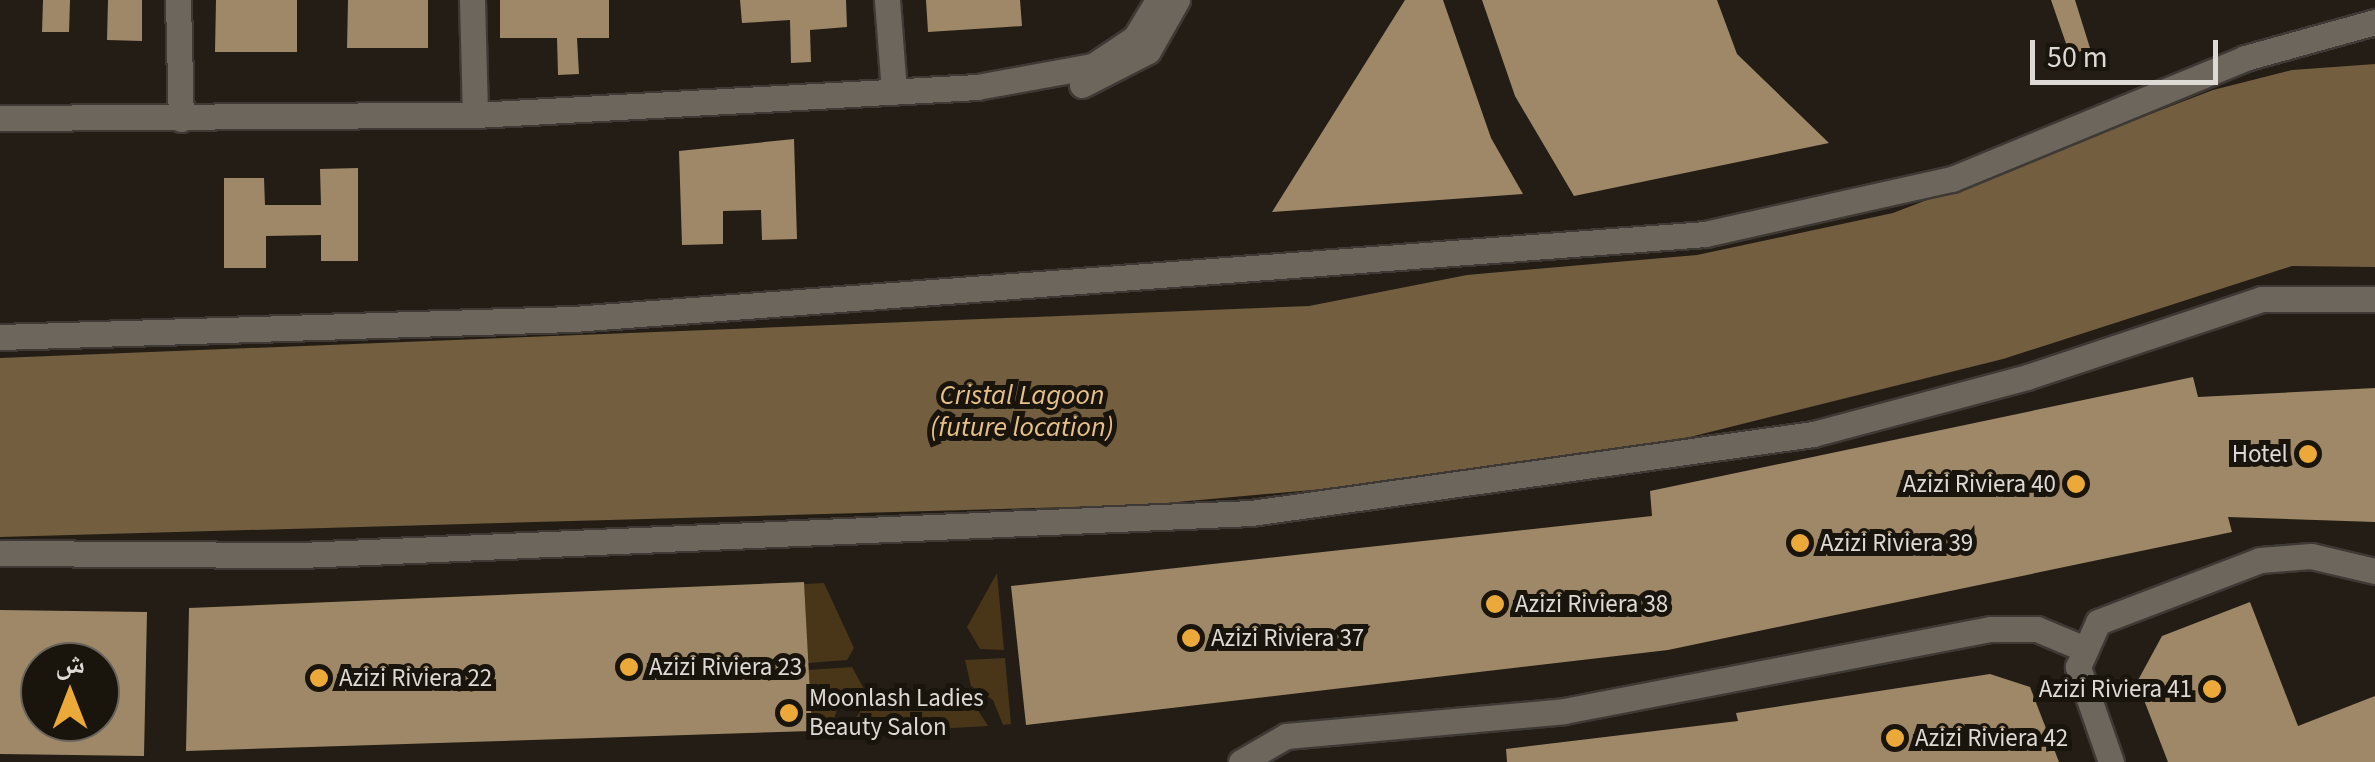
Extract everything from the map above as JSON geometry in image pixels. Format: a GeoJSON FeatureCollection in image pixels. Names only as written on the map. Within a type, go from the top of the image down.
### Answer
{"type":"FeatureCollection","features":[{"type":"Feature","properties":{"kind":"street"},"geometry":{"type":"LineString","coordinates":[[178,0],[181,118]]}},
{"type":"Feature","properties":{"kind":"street"},"geometry":{"type":"LineString","coordinates":[[472,0],[475,115]]}},
{"type":"Feature","properties":{"kind":"street"},"geometry":{"type":"LineString","coordinates":[[886,0],[894,92]]}},
{"type":"Feature","properties":{"kind":"street"},"geometry":{"type":"LineString","coordinates":[[978,88],[1094,66],[1134,38],[1158,0]]}},
{"type":"Feature","properties":{"kind":"street"},"geometry":{"type":"LineString","coordinates":[[0,118],[475,115],[1102,80],[1148,52],[1176,0]]}},
{"type":"Feature","properties":{"kind":"street"},"geometry":{"type":"LineString","coordinates":[[0,337],[573,318],[1705,234],[1952,178],[2244,58],[2375,22]]}},
{"type":"Feature","properties":{"kind":"street"},"geometry":{"type":"LineString","coordinates":[[0,553],[301,554],[1251,513],[1813,434],[2027,377],[2261,300],[2375,299]]}},
{"type":"Feature","properties":{"kind":"street"},"geometry":{"type":"LineString","coordinates":[[2111,762],[2080,677],[2080,647],[2106,616],[2260,560],[2310,556],[2375,571]]}},
{"type":"Feature","properties":{"kind":"street"},"geometry":{"type":"LineString","coordinates":[[1241,762],[1286,736],[1564,710],[1990,629],[2037,630],[2080,647]]}},
{"type":"Feature","properties":{"kind":"shaded area"},"geometry":{"type":"Polygon","coordinates":[[[997,573],[1004,650],[980,649],[967,627],[997,573]]]}},
{"type":"Feature","properties":{"kind":"shaded area"},"geometry":{"type":"Polygon","coordinates":[[[824,583],[854,648],[847,660],[808,663],[804,584],[824,583]]]}},
{"type":"Feature","properties":{"kind":"shaded area"},"geometry":{"type":"Polygon","coordinates":[[[1005,658],[1011,724],[1003,725],[993,700],[971,686],[965,660],[1005,658]]]}},
{"type":"Feature","properties":{"kind":"shaded area"},"geometry":{"type":"Polygon","coordinates":[[[852,667],[864,689],[840,702],[828,735],[812,736],[808,670],[852,667]]]}},
{"type":"Feature","properties":{"kind":"shaded area"},"geometry":{"type":"Polygon","coordinates":[[[952,698],[974,704],[988,726],[845,734],[864,706],[952,698]]]}},
{"type":"Feature","properties":{"kind":"water","name":"Cristal Lagoon (future location)"},"geometry":{"type":"Polygon","coordinates":[[[2375,64],[2375,267],[2292,266],[2003,359],[1690,437],[1380,484],[1144,505],[0,537],[0,358],[1309,306],[1467,275],[1697,255],[1893,213],[2213,90],[2292,70],[2375,64]]]}},
{"type":"Feature","properties":{"kind":"building"},"geometry":{"type":"Polygon","coordinates":[[[43,0],[70,0],[69,32],[42,32],[43,0]]]}},
{"type":"Feature","properties":{"kind":"building"},"geometry":{"type":"Polygon","coordinates":[[[108,0],[142,0],[142,41],[107,40],[108,0]]]}},
{"type":"Feature","properties":{"kind":"building"},"geometry":{"type":"Polygon","coordinates":[[[216,0],[297,0],[297,52],[215,52],[216,0]]]}},
{"type":"Feature","properties":{"kind":"building"},"geometry":{"type":"Polygon","coordinates":[[[348,0],[428,0],[428,48],[347,48],[348,0]]]}},
{"type":"Feature","properties":{"kind":"building"},"geometry":{"type":"Polygon","coordinates":[[[500,0],[609,0],[609,38],[577,38],[579,74],[558,75],[557,38],[500,38],[500,0]]]}},
{"type":"Feature","properties":{"kind":"building"},"geometry":{"type":"Polygon","coordinates":[[[740,0],[846,0],[847,27],[810,30],[811,62],[791,63],[790,20],[742,23],[740,0]]]}},
{"type":"Feature","properties":{"kind":"building"},"geometry":{"type":"Polygon","coordinates":[[[926,0],[1020,0],[1022,26],[928,32],[926,0]]]}},
{"type":"Feature","properties":{"kind":"building"},"geometry":{"type":"Polygon","coordinates":[[[1405,0],[1443,0],[1491,138],[1523,194],[1272,212],[1405,0]]]}},
{"type":"Feature","properties":{"kind":"building"},"geometry":{"type":"Polygon","coordinates":[[[1482,0],[1717,0],[1737,54],[1829,143],[1574,196],[1515,96],[1482,0]]]}},
{"type":"Feature","properties":{"kind":"building"},"geometry":{"type":"Polygon","coordinates":[[[2051,0],[2075,0],[2090,48],[2070,55],[2051,0]]]}},
{"type":"Feature","properties":{"kind":"building"},"geometry":{"type":"Polygon","coordinates":[[[794,139],[797,239],[762,240],[761,210],[723,211],[723,244],[682,245],[679,151],[794,139]]]}},
{"type":"Feature","properties":{"kind":"building"},"geometry":{"type":"Polygon","coordinates":[[[358,168],[358,261],[321,261],[321,235],[266,236],[266,268],[224,268],[224,178],[264,178],[265,205],[321,205],[320,169],[358,168]]]}},
{"type":"Feature","properties":{"kind":"building"},"geometry":{"type":"Polygon","coordinates":[[[2193,377],[2198,397],[2375,388],[2375,522],[2228,517],[2232,532],[1668,650],[1026,725],[1011,586],[1652,516],[1650,491],[2193,377]]]}},
{"type":"Feature","properties":{"kind":"building"},"geometry":{"type":"Polygon","coordinates":[[[804,582],[812,731],[186,751],[189,608],[804,582]]]}},
{"type":"Feature","properties":{"kind":"building","name":"Azizi Riviera 41"},"geometry":{"type":"Polygon","coordinates":[[[2250,602],[2298,726],[2375,696],[2375,762],[2168,762],[2137,682],[2162,636],[2250,602]]]}},
{"type":"Feature","properties":{"kind":"building"},"geometry":{"type":"Polygon","coordinates":[[[0,610],[147,612],[144,756],[0,754],[0,610]]]}},
{"type":"Feature","properties":{"kind":"building","name":"Azizi Riviera 42"},"geometry":{"type":"Polygon","coordinates":[[[1990,674],[2030,687],[2059,762],[1507,762],[1506,749],[1738,721],[1736,713],[1990,674]]]}},
{"type":"Feature","properties":{"kind":"place","name":"Hotel"},"geometry":{"type":"Point","coordinates":[2308,454]}},
{"type":"Feature","properties":{"kind":"place","name":"Azizi Riviera 40"},"geometry":{"type":"Point","coordinates":[2076,484]}},
{"type":"Feature","properties":{"kind":"place","name":"Azizi Riviera 39"},"geometry":{"type":"Point","coordinates":[1800,543]}},
{"type":"Feature","properties":{"kind":"place","name":"Azizi Riviera 38"},"geometry":{"type":"Point","coordinates":[1495,604]}},
{"type":"Feature","properties":{"kind":"place","name":"Azizi Riviera 37"},"geometry":{"type":"Point","coordinates":[1191,638]}},
{"type":"Feature","properties":{"kind":"place","name":"Azizi Riviera 23"},"geometry":{"type":"Point","coordinates":[629,667]}},
{"type":"Feature","properties":{"kind":"place","name":"Azizi Riviera 22"},"geometry":{"type":"Point","coordinates":[319,678]}},
{"type":"Feature","properties":{"kind":"place","name":"Azizi Riviera 41"},"geometry":{"type":"Point","coordinates":[2212,689]}},
{"type":"Feature","properties":{"kind":"place","name":"Moonlash Ladies Beauty Salon"},"geometry":{"type":"Point","coordinates":[789,713]}},
{"type":"Feature","properties":{"kind":"place","name":"Azizi Riviera 42"},"geometry":{"type":"Point","coordinates":[1895,738]}}]}
